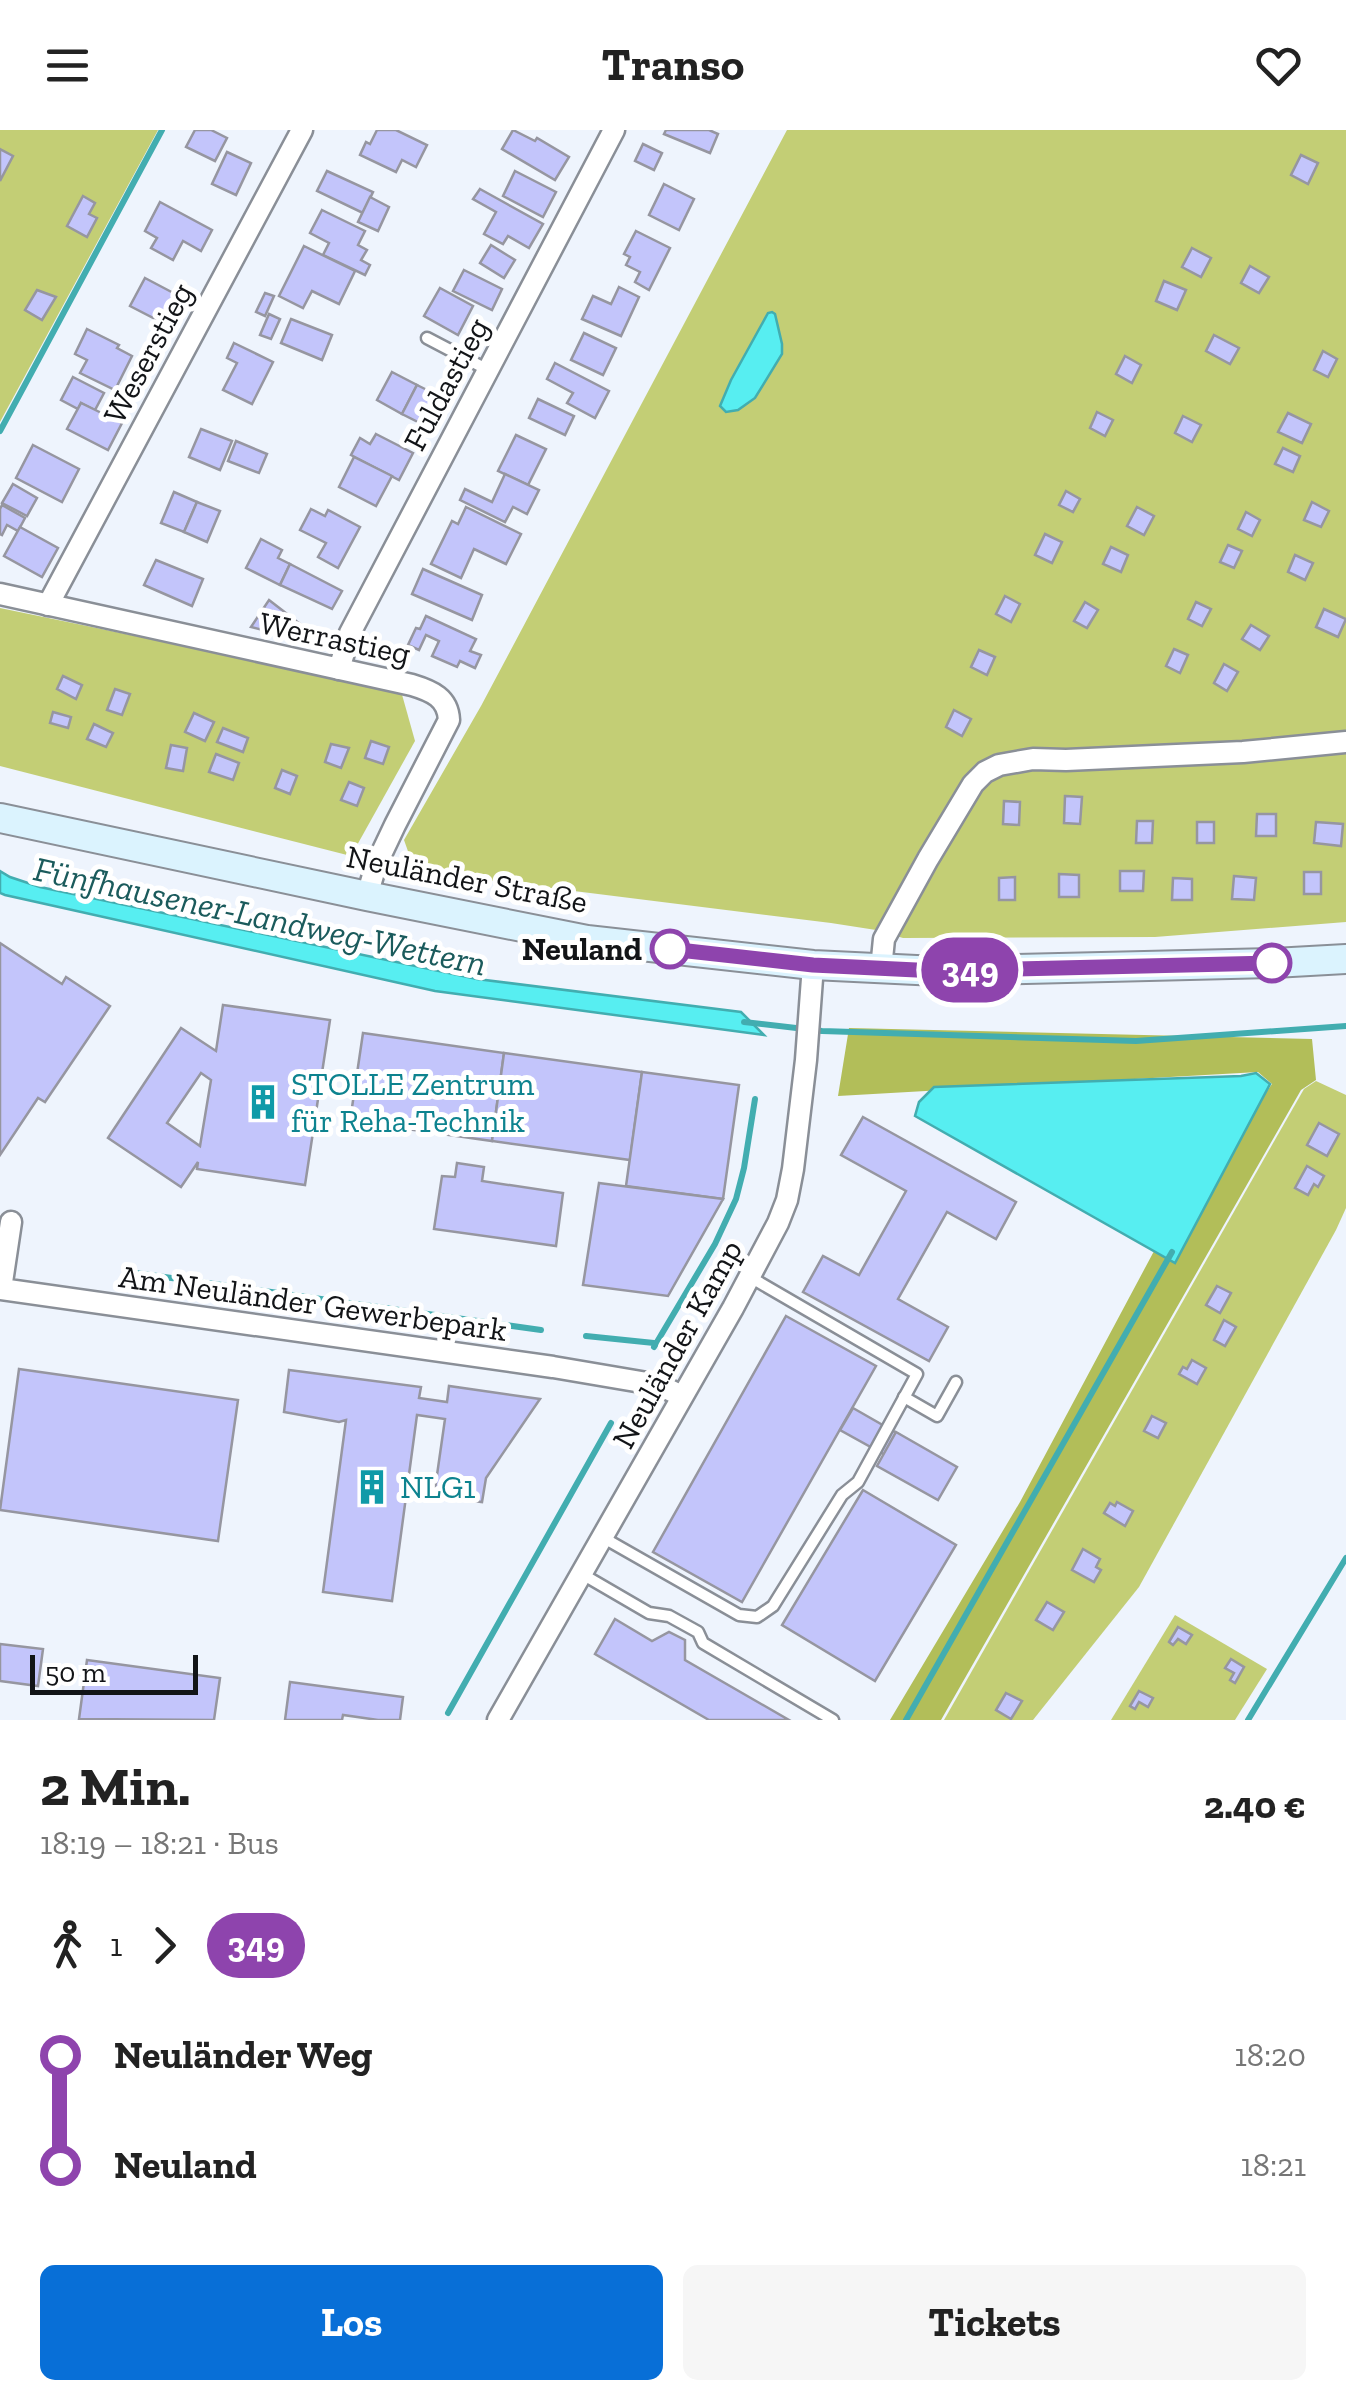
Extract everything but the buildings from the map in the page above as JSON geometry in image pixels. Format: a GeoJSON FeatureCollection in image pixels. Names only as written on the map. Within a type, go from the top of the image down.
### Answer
{"type":"FeatureCollection","features":[{"type":"Feature","properties":{"kind":"main road","name":"Neuländer Straße"},"geometry":{"type":"LineString","coordinates":[[0,818],[587,940],[813,965],[995,970],[1346,959]]}},
{"type":"Feature","properties":{"kind":"street","name":"Weserstieg"},"geometry":{"type":"LineString","coordinates":[[48,605],[302,130]]}},
{"type":"Feature","properties":{"kind":"street","name":"Fuldastieg"},"geometry":{"type":"LineString","coordinates":[[340,669],[350,633],[614,130]]}},
{"type":"Feature","properties":{"kind":"street","name":"Werrastieg"},"geometry":{"type":"LineString","coordinates":[[0,594],[424,688],[437,695],[449,711],[446,728],[394,825],[367,896]]}},
{"type":"Feature","properties":{"kind":"street"},"geometry":{"type":"LineString","coordinates":[[881,969],[884,939],[928,859],[972,784],[999,765],[1033,759],[1243,752],[1346,742]]}},
{"type":"Feature","properties":{"kind":"street","name":"Neuländer Kamp"},"geometry":{"type":"LineString","coordinates":[[498,1720],[750,1277],[787,1200],[806,1060],[813,965]]}},
{"type":"Feature","properties":{"kind":"street","name":"Am Neuländer Gewerbepark"},"geometry":{"type":"LineString","coordinates":[[10,1222],[1,1289],[553,1367],[659,1386],[682,1396]]}},
{"type":"Feature","properties":{"kind":"lane"},"geometry":{"type":"LineString","coordinates":[[427,338],[488,370]]}},
{"type":"Feature","properties":{"kind":"lane"},"geometry":{"type":"LineString","coordinates":[[602,1537],[739,1615],[761,1615],[773,1606],[842,1495],[858,1482],[917,1374],[750,1277]]}},
{"type":"Feature","properties":{"kind":"lane"},"geometry":{"type":"LineString","coordinates":[[904,1398],[937,1416],[956,1382]]}},
{"type":"Feature","properties":{"kind":"lane"},"geometry":{"type":"LineString","coordinates":[[582,1573],[649,1614],[670,1616],[698,1632],[703,1643],[833,1720]]}},
{"type":"Feature","properties":{"kind":"green space"},"geometry":{"type":"Polygon","coordinates":[[[0,130],[158,130],[0,422],[0,130]]]}},
{"type":"Feature","properties":{"kind":"green space"},"geometry":{"type":"Polygon","coordinates":[[[787,130],[1346,130],[1346,922],[1155,937],[903,938],[831,923],[415,871],[404,840],[481,706],[787,130]]]}},
{"type":"Feature","properties":{"kind":"green space"},"geometry":{"type":"Polygon","coordinates":[[[0,608],[401,691],[415,741],[351,856],[0,766],[0,608]]]}},
{"type":"Feature","properties":{"kind":"green space"},"geometry":{"type":"Polygon","coordinates":[[[849,1028],[1312,1039],[1316,1080],[1301,1090],[941,1720],[890,1720],[1020,1502],[1153,1253],[1272,1084],[1258,1072],[838,1096],[849,1028]]]}},
{"type":"Feature","properties":{"kind":"green space"},"geometry":{"type":"Polygon","coordinates":[[[1316,1081],[1346,1095],[1346,1208],[1139,1587],[1033,1720],[944,1720],[1304,1089],[1316,1081]]]}},
{"type":"Feature","properties":{"kind":"green space"},"geometry":{"type":"Polygon","coordinates":[[[1175,1615],[1267,1669],[1235,1720],[1111,1720],[1175,1615]]]}},
{"type":"Feature","properties":{"kind":"water"},"geometry":{"type":"Polygon","coordinates":[[[772,312],[782,354],[755,398],[738,410],[726,412],[720,406],[731,380],[772,312]]]}},
{"type":"Feature","properties":{"kind":"water"},"geometry":{"type":"Polygon","coordinates":[[[0,871],[40,887],[477,979],[741,1012],[764,1035],[435,991],[5,895],[0,893],[0,871]]]}},
{"type":"Feature","properties":{"kind":"water"},"geometry":{"type":"Polygon","coordinates":[[[1256,1073],[1270,1084],[1175,1263],[915,1116],[919,1102],[934,1087],[1256,1073]]]}},
{"type":"Feature","properties":{"kind":"waterway"},"geometry":{"type":"LineString","coordinates":[[0,431],[162,130]]}},
{"type":"Feature","properties":{"kind":"waterway","name":"Fünfhausener-Landweg-Wettern"},"geometry":{"type":"LineString","coordinates":[[744,1022],[822,1031],[1136,1041],[1346,1026]]}},
{"type":"Feature","properties":{"kind":"waterway"},"geometry":{"type":"LineString","coordinates":[[654,1347],[715,1244],[736,1199],[755,1099]]}},
{"type":"Feature","properties":{"kind":"waterway"},"geometry":{"type":"LineString","coordinates":[[906,1720],[1172,1252]]}},
{"type":"Feature","properties":{"kind":"waterway"},"geometry":{"type":"LineString","coordinates":[[129,1272],[541,1330]]}},
{"type":"Feature","properties":{"kind":"waterway"},"geometry":{"type":"LineString","coordinates":[[586,1336],[654,1343]]}},
{"type":"Feature","properties":{"kind":"waterway"},"geometry":{"type":"LineString","coordinates":[[448,1713],[611,1423]]}},
{"type":"Feature","properties":{"kind":"waterway"},"geometry":{"type":"LineString","coordinates":[[1248,1720],[1346,1558]]}},
{"type":"Feature","properties":{"kind":"bus line","name":"349"},"geometry":{"type":"LineString","coordinates":[[670,949],[813,965],[937,971],[1272,963]]}},
{"type":"Feature","properties":{"kind":"place","name":"Neuland"},"geometry":{"type":"Point","coordinates":[670,949]}},
{"type":"Feature","properties":{"kind":"place","name":"STOLLE Zentrum für Reha-Technik"},"geometry":{"type":"Point","coordinates":[263,1102]}},
{"type":"Feature","properties":{"kind":"place","name":"NLG1"},"geometry":{"type":"Point","coordinates":[372,1487]}}]}
